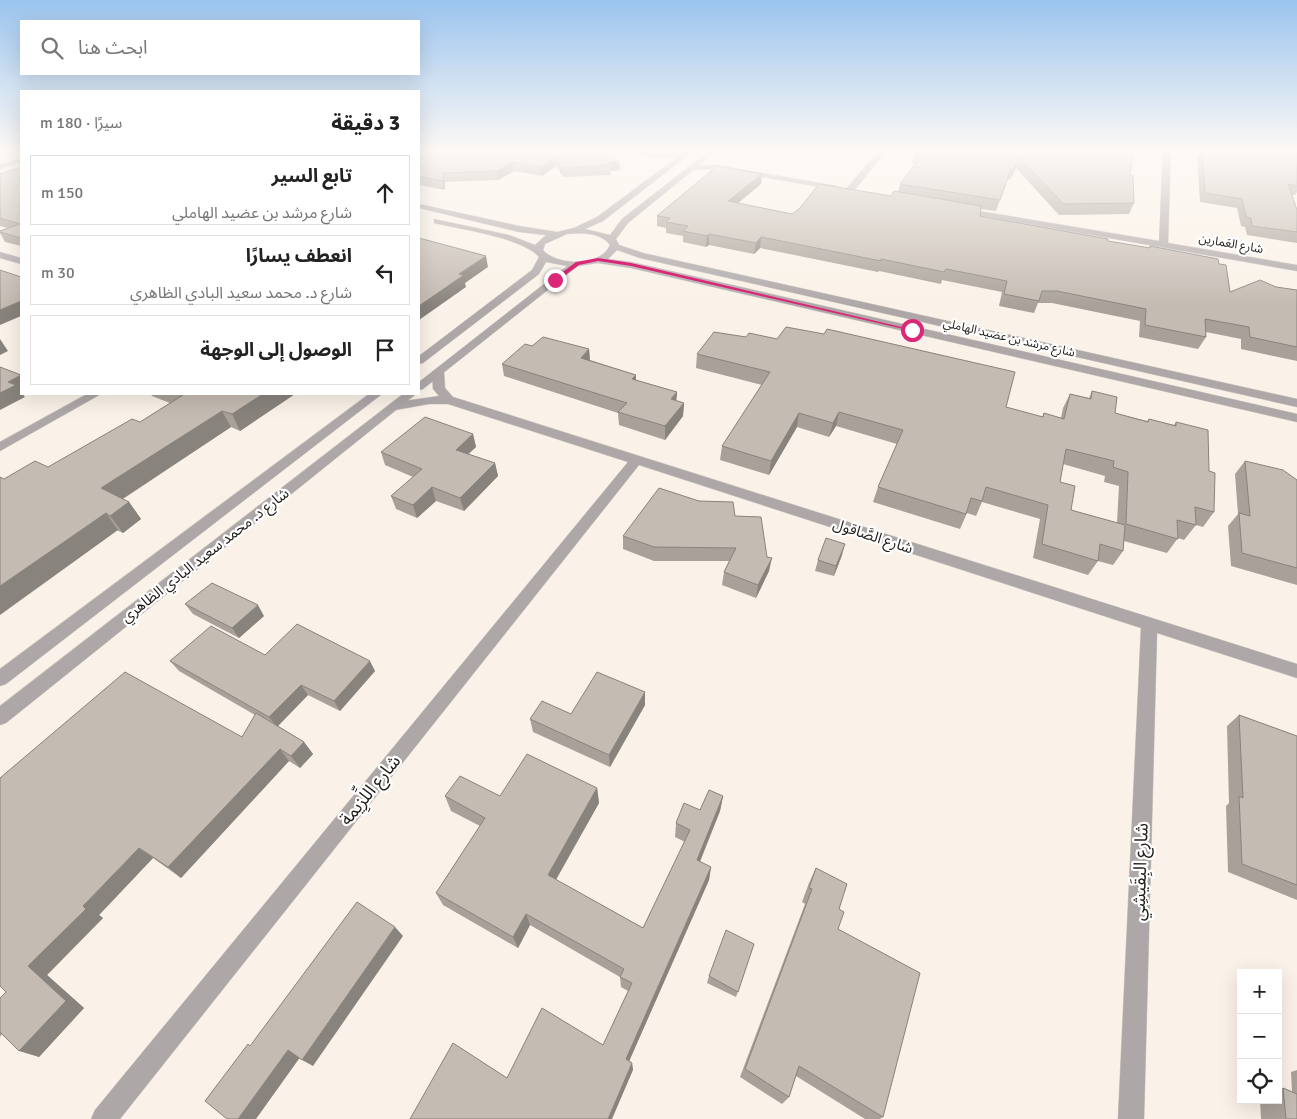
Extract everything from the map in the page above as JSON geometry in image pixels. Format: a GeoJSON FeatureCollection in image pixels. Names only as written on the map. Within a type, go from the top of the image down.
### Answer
{"type":"FeatureCollection","features":[{"type":"Feature","properties":{"kind":"street"},"geometry":{"type":"LineString","coordinates":[[420,206],[555,234],[572,231],[600,219],[622,202]]}},
{"type":"Feature","properties":{"kind":"street"},"geometry":{"type":"LineString","coordinates":[[428,219],[506,237],[559,262],[578,264],[598,260],[612,252],[612,243],[624,220],[647,202]]}},
{"type":"Feature","properties":{"kind":"street"},"geometry":{"type":"LineString","coordinates":[[1163,245],[1164,202]]}},
{"type":"Feature","properties":{"kind":"street","name":"شارع العَمارين"},"geometry":{"type":"LineString","coordinates":[[948,207],[1297,268]]}},
{"type":"Feature","properties":{"kind":"street","name":"شارع مرشد بن عضيد الهاملي"},"geometry":{"type":"LineString","coordinates":[[572,231],[593,232],[612,243],[640,255],[1297,403]]}},
{"type":"Feature","properties":{"kind":"street"},"geometry":{"type":"LineString","coordinates":[[420,360],[536,272],[541,253],[540,243],[555,234]]}},
{"type":"Feature","properties":{"kind":"street"},"geometry":{"type":"LineString","coordinates":[[0,255],[20,261]]}},
{"type":"Feature","properties":{"kind":"street","name":"شارع مرشد بن عضيد الهاملي"},"geometry":{"type":"LineString","coordinates":[[598,260],[631,265],[1297,418]]}},
{"type":"Feature","properties":{"kind":"street"},"geometry":{"type":"LineString","coordinates":[[420,386],[578,264]]}},
{"type":"Feature","properties":{"kind":"street"},"geometry":{"type":"LineString","coordinates":[[438,372],[439,389],[449,400]]}},
{"type":"Feature","properties":{"kind":"street"},"geometry":{"type":"LineString","coordinates":[[0,447],[93,395]]}},
{"type":"Feature","properties":{"kind":"street","name":"شارع د. محمد سعيد البادي الظاهري"},"geometry":{"type":"LineString","coordinates":[[0,717],[409,395]]}},
{"type":"Feature","properties":{"kind":"street","name":"شارع د. محمد سعيد البادي الظاهري"},"geometry":{"type":"LineString","coordinates":[[0,679],[371,396]]}},
{"type":"Feature","properties":{"kind":"street","name":"شارع الصَّاقول"},"geometry":{"type":"LineString","coordinates":[[395,406],[424,400],[449,400],[1297,671]]}},
{"type":"Feature","properties":{"kind":"street"},"geometry":{"type":"LineString","coordinates":[[348,415],[345,425],[349,428],[360,428],[370,424]]}},
{"type":"Feature","properties":{"kind":"street","name":"شارع اللِّزِيمة"},"geometry":{"type":"LineString","coordinates":[[104,1119],[636,460]]}},
{"type":"Feature","properties":{"kind":"street","name":"شارع البِقَيشِي"},"geometry":{"type":"LineString","coordinates":[[1131,1119],[1149,624]]}},
{"type":"Feature","properties":{"kind":"building"},"geometry":{"type":"Polygon","coordinates":[[[0,202],[20,202],[20,224],[0,218],[0,202]]]}},
{"type":"Feature","properties":{"kind":"building"},"geometry":{"type":"Polygon","coordinates":[[[674,202],[734,202],[792,214],[805,202],[959,202],[981,206],[980,216],[1108,239],[1108,241],[1150,248],[1150,246],[1218,259],[1219,264],[1226,265],[1230,292],[1260,280],[1276,287],[1297,290],[1297,347],[1250,337],[1249,327],[1205,319],[1206,337],[1145,325],[1146,309],[1057,291],[1042,291],[1039,301],[1004,294],[1007,281],[946,269],[944,272],[881,259],[881,261],[761,237],[756,243],[709,234],[707,236],[683,231],[688,226],[666,222],[670,218],[657,216],[674,202]]]}},
{"type":"Feature","properties":{"kind":"building"},"geometry":{"type":"Polygon","coordinates":[[[1062,202],[1134,203],[1064,204],[1062,202]]]}},
{"type":"Feature","properties":{"kind":"building"},"geometry":{"type":"Polygon","coordinates":[[[1243,202],[1294,202],[1297,210],[1297,232],[1252,226],[1251,218],[1246,217],[1243,202]]]}},
{"type":"Feature","properties":{"kind":"building"},"geometry":{"type":"Polygon","coordinates":[[[20,224],[20,238],[0,231],[20,224]]]}},
{"type":"Feature","properties":{"kind":"building"},"geometry":{"type":"Polygon","coordinates":[[[420,238],[486,256],[459,274],[464,275],[420,305],[420,238]]]}},
{"type":"Feature","properties":{"kind":"building"},"geometry":{"type":"Polygon","coordinates":[[[0,270],[20,277],[20,301],[0,310],[0,270]]]}},
{"type":"Feature","properties":{"kind":"building"},"geometry":{"type":"Polygon","coordinates":[[[786,327],[824,334],[827,329],[1015,372],[1006,407],[1043,417],[1044,413],[1064,419],[1070,394],[1091,399],[1092,391],[1117,397],[1115,413],[1148,422],[1149,419],[1176,426],[1176,422],[1208,430],[1209,471],[1215,473],[1214,512],[1195,507],[1196,525],[1177,520],[1178,539],[1126,524],[1128,472],[1113,467],[1114,461],[1066,449],[1060,482],[1075,486],[1071,510],[1125,525],[1123,551],[1100,544],[1098,561],[1042,544],[1048,505],[986,487],[982,501],[971,498],[966,514],[878,487],[903,430],[839,412],[833,423],[799,413],[771,461],[722,446],[770,372],[697,354],[714,332],[746,337],[749,333],[777,339],[786,327]]]}},
{"type":"Feature","properties":{"kind":"building"},"geometry":{"type":"Polygon","coordinates":[[[543,337],[589,349],[581,358],[636,375],[632,379],[677,392],[671,399],[684,403],[665,426],[618,412],[627,403],[502,364],[525,344],[532,346],[543,337]]]}},
{"type":"Feature","properties":{"kind":"building"},"geometry":{"type":"Polygon","coordinates":[[[0,367],[20,375],[8,382],[16,385],[0,393],[0,367]]]}},
{"type":"Feature","properties":{"kind":"building"},"geometry":{"type":"Polygon","coordinates":[[[183,395],[261,395],[232,414],[222,411],[101,488],[129,502],[110,516],[106,513],[0,586],[0,477],[4,479],[35,461],[48,467],[132,419],[140,422],[183,395]]]}},
{"type":"Feature","properties":{"kind":"building"},"geometry":{"type":"Polygon","coordinates":[[[425,417],[473,434],[456,450],[495,463],[460,498],[432,487],[413,505],[391,496],[422,469],[381,452],[425,417]]]}},
{"type":"Feature","properties":{"kind":"building"},"geometry":{"type":"Polygon","coordinates":[[[1245,461],[1283,470],[1297,480],[1297,568],[1242,553],[1239,513],[1250,516],[1245,461]]]}},
{"type":"Feature","properties":{"kind":"building"},"geometry":{"type":"Polygon","coordinates":[[[659,488],[699,501],[733,502],[735,516],[761,517],[767,557],[772,558],[758,585],[724,572],[736,548],[654,547],[623,536],[659,488]]]}},
{"type":"Feature","properties":{"kind":"building"},"geometry":{"type":"Polygon","coordinates":[[[826,538],[845,544],[836,566],[818,560],[826,538]]]}},
{"type":"Feature","properties":{"kind":"building"},"geometry":{"type":"Polygon","coordinates":[[[212,583],[258,605],[232,628],[185,604],[212,583]]]}},
{"type":"Feature","properties":{"kind":"building"},"geometry":{"type":"Polygon","coordinates":[[[297,624],[370,661],[334,701],[301,685],[269,717],[170,661],[211,626],[265,655],[297,624]]]}},
{"type":"Feature","properties":{"kind":"building"},"geometry":{"type":"Polygon","coordinates":[[[125,672],[242,737],[256,713],[304,742],[291,756],[280,749],[168,867],[139,848],[83,906],[86,909],[28,966],[66,1001],[19,1051],[0,1032],[0,998],[6,992],[0,986],[0,778],[125,672]]]}},
{"type":"Feature","properties":{"kind":"building"},"geometry":{"type":"Polygon","coordinates":[[[597,672],[645,692],[609,755],[530,719],[542,701],[571,714],[597,672]]]}},
{"type":"Feature","properties":{"kind":"building"},"geometry":{"type":"Polygon","coordinates":[[[1239,715],[1297,736],[1297,885],[1242,864],[1239,796],[1243,798],[1239,715]]]}},
{"type":"Feature","properties":{"kind":"building"},"geometry":{"type":"Polygon","coordinates":[[[527,754],[597,788],[548,875],[643,928],[690,830],[676,823],[684,803],[700,810],[709,790],[723,796],[697,860],[711,867],[626,1059],[632,1063],[608,1119],[410,1119],[453,1043],[507,1078],[542,1008],[603,1045],[632,983],[620,977],[624,969],[526,914],[513,937],[436,893],[485,818],[445,796],[460,776],[500,796],[527,754]]]}},
{"type":"Feature","properties":{"kind":"building"},"geometry":{"type":"Polygon","coordinates":[[[816,868],[847,884],[839,909],[844,912],[838,929],[920,973],[883,1117],[799,1066],[789,1097],[745,1069],[812,889],[809,888],[816,868]]]}},
{"type":"Feature","properties":{"kind":"building"},"geometry":{"type":"Polygon","coordinates":[[[357,902],[395,927],[302,1060],[288,1050],[238,1119],[227,1119],[205,1101],[248,1044],[250,1046],[357,902]]]}},
{"type":"Feature","properties":{"kind":"building"},"geometry":{"type":"Polygon","coordinates":[[[726,930],[754,944],[738,992],[709,976],[726,930]]]}},
{"type":"Feature","properties":{"kind":"building"},"geometry":{"type":"Polygon","coordinates":[[[1283,1088],[1297,1094],[1297,1119],[1286,1119],[1283,1088]]]}},
{"type":"Feature","properties":{"kind":"route"},"geometry":{"type":"LineString","coordinates":[[555,280],[578,264],[598,260],[631,265],[912,330]]}}]}
